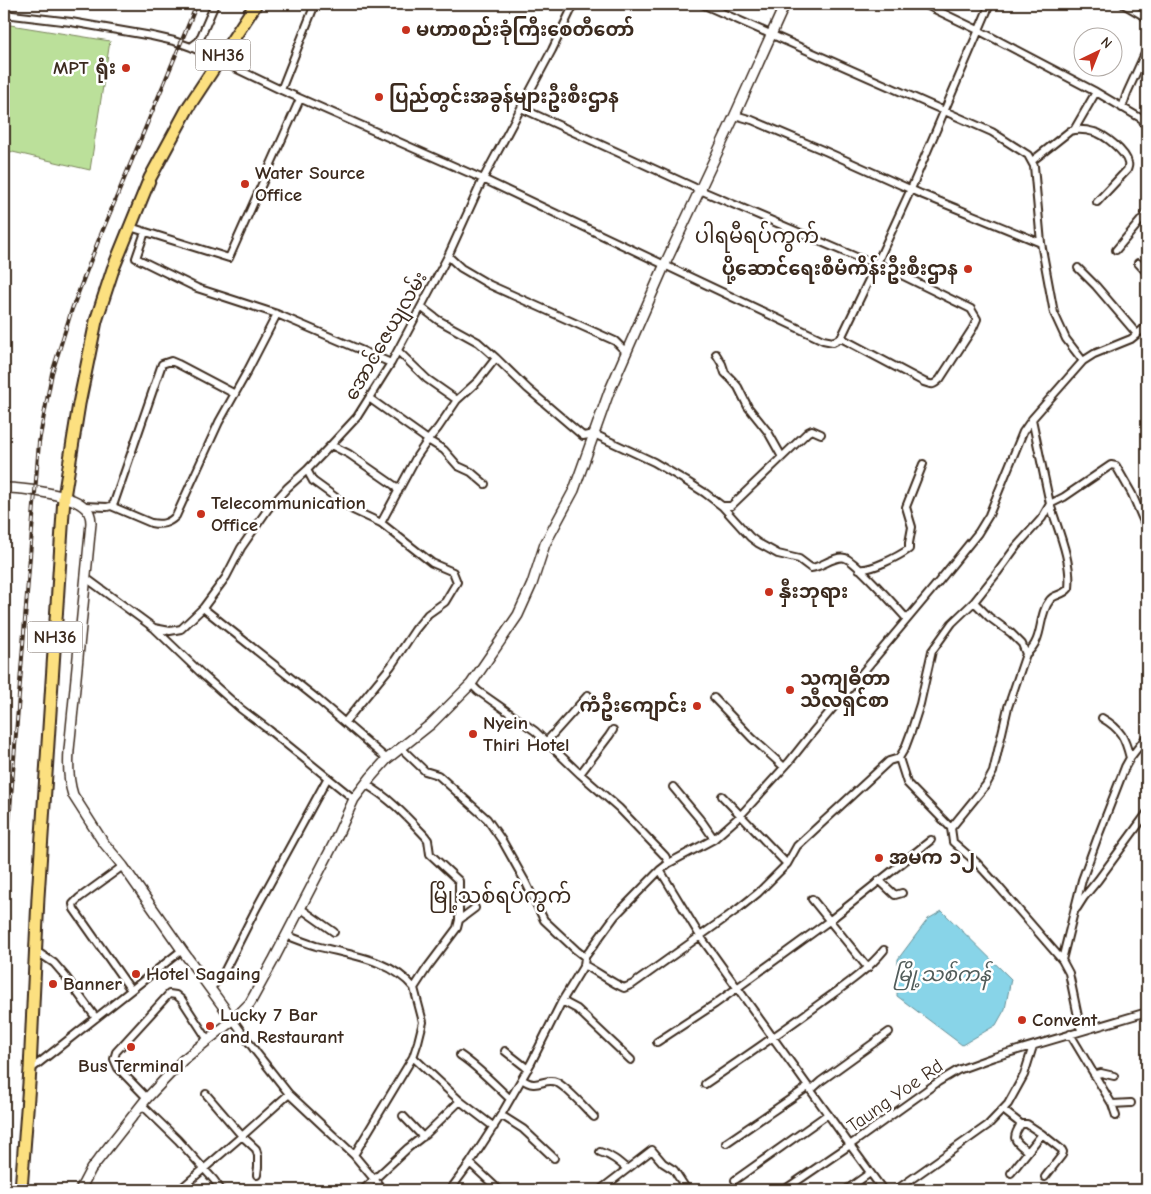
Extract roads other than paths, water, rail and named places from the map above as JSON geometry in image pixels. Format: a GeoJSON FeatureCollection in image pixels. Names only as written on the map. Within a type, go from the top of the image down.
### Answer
{"type":"FeatureCollection","features":[{"type":"Feature","properties":{"kind":"highway","name":"NH36"},"geometry":{"type":"LineString","coordinates":[[21,1190],[30,1070],[64,497],[79,404],[96,321],[113,269],[150,178],[189,106],[256,4]]}},
{"type":"Feature","properties":{"kind":"street"},"geometry":{"type":"LineString","coordinates":[[191,47],[202,34],[215,4]]}},
{"type":"Feature","properties":{"kind":"street"},"geometry":{"type":"LineString","coordinates":[[281,90],[314,4]]}},
{"type":"Feature","properties":{"kind":"street","name":"အောင်ဇေယျလမ်း"},"geometry":{"type":"LineString","coordinates":[[154,628],[170,631],[181,629],[203,608],[226,577],[241,548],[268,509],[357,417],[392,363],[448,256],[483,179],[552,50],[574,4]]}},
{"type":"Feature","properties":{"kind":"street"},"geometry":{"type":"LineString","coordinates":[[702,4],[992,132],[1028,155],[1034,166],[1041,244],[1054,313],[1066,339],[1083,361]]}},
{"type":"Feature","properties":{"kind":"street"},"geometry":{"type":"LineString","coordinates":[[80,1190],[91,1169],[144,1102],[183,1060],[233,1020],[250,1003],[337,836],[354,799],[388,759],[431,724],[471,684],[518,615],[532,584],[545,544],[574,490],[609,392],[626,352],[785,4]]}},
{"type":"Feature","properties":{"kind":"street"},"geometry":{"type":"LineString","coordinates":[[924,4],[1096,92],[1142,119],[1147,129]]}},
{"type":"Feature","properties":{"kind":"street"},"geometry":{"type":"LineString","coordinates":[[4,14],[71,22],[174,40],[300,99],[483,179],[823,340],[833,342],[841,338],[877,264],[990,4]]}},
{"type":"Feature","properties":{"kind":"street"},"geometry":{"type":"LineString","coordinates":[[1123,4],[1147,18]]}},
{"type":"Feature","properties":{"kind":"street"},"geometry":{"type":"LineString","coordinates":[[1122,108],[1147,48]]}},
{"type":"Feature","properties":{"kind":"street"},"geometry":{"type":"LineString","coordinates":[[1074,130],[1096,92]]}},
{"type":"Feature","properties":{"kind":"street"},"geometry":{"type":"LineString","coordinates":[[130,227],[229,258],[300,99]]}},
{"type":"Feature","properties":{"kind":"street"},"geometry":{"type":"LineString","coordinates":[[521,108],[700,190],[861,259],[877,264],[971,309],[977,319],[974,328],[940,379],[931,385],[841,338]]}},
{"type":"Feature","properties":{"kind":"street"},"geometry":{"type":"LineString","coordinates":[[735,115],[752,120],[1041,244]]}},
{"type":"Feature","properties":{"kind":"street"},"geometry":{"type":"LineString","coordinates":[[1032,161],[1070,131],[1094,132],[1104,136],[1118,148],[1128,161],[1128,166],[1127,170],[1097,202]]}},
{"type":"Feature","properties":{"kind":"street"},"geometry":{"type":"LineString","coordinates":[[1116,250],[1147,213]]}},
{"type":"Feature","properties":{"kind":"street"},"geometry":{"type":"LineString","coordinates":[[145,232],[136,258],[197,288],[278,314],[392,363]]}},
{"type":"Feature","properties":{"kind":"street"},"geometry":{"type":"LineString","coordinates":[[448,256],[462,268],[490,285],[615,341],[626,352]]}},
{"type":"Feature","properties":{"kind":"street"},"geometry":{"type":"LineString","coordinates":[[1138,263],[1147,273]]}},
{"type":"Feature","properties":{"kind":"street"},"geometry":{"type":"LineString","coordinates":[[1078,268],[1096,286],[1136,334]]}},
{"type":"Feature","properties":{"kind":"street"},"geometry":{"type":"LineString","coordinates":[[421,307],[438,320],[478,342],[528,389],[583,436],[594,434],[654,462],[705,493],[722,506],[750,537],[778,554],[799,558],[811,568],[844,558],[858,568],[907,619]]}},
{"type":"Feature","properties":{"kind":"street"},"geometry":{"type":"LineString","coordinates":[[4,488],[64,497],[84,506],[100,508],[111,506],[151,523],[171,521],[176,516],[219,422],[278,314]]}},
{"type":"Feature","properties":{"kind":"street"},"geometry":{"type":"LineString","coordinates":[[450,1190],[494,1127],[528,1069],[562,1001],[584,965],[585,956],[615,916],[660,870],[714,839],[740,816],[784,767],[978,533],[989,515],[1023,432],[1032,419],[1083,361],[1094,354],[1131,339],[1147,326]]}},
{"type":"Feature","properties":{"kind":"street"},"geometry":{"type":"LineString","coordinates":[[398,351],[427,380],[457,400]]}},
{"type":"Feature","properties":{"kind":"street"},"geometry":{"type":"LineString","coordinates":[[716,354],[725,374],[738,387],[748,407],[768,432],[782,458]]}},
{"type":"Feature","properties":{"kind":"street"},"geometry":{"type":"LineString","coordinates":[[382,523],[417,456],[428,440],[457,400],[478,381],[496,358]]}},
{"type":"Feature","properties":{"kind":"street"},"geometry":{"type":"LineString","coordinates":[[111,506],[116,497],[162,364],[171,362],[178,364],[235,394]]}},
{"type":"Feature","properties":{"kind":"street"},"geometry":{"type":"LineString","coordinates":[[369,398],[444,450],[458,466],[470,472],[485,484]]}},
{"type":"Feature","properties":{"kind":"street"},"geometry":{"type":"LineString","coordinates":[[951,828],[986,785],[993,772],[1008,707],[1026,654],[1037,641],[1049,601],[1053,597],[1065,593],[1070,588],[1068,559],[1050,504],[1032,419]]}},
{"type":"Feature","properties":{"kind":"street"},"geometry":{"type":"LineString","coordinates":[[722,506],[731,506],[812,430],[821,434]]}},
{"type":"Feature","properties":{"kind":"street"},"geometry":{"type":"LineString","coordinates":[[331,445],[349,454],[395,486],[398,492]]}},
{"type":"Feature","properties":{"kind":"street"},"geometry":{"type":"LineString","coordinates":[[858,568],[862,570],[872,567],[899,556],[909,549],[912,527],[906,507],[923,464]]}},
{"type":"Feature","properties":{"kind":"street"},"geometry":{"type":"LineString","coordinates":[[1081,1031],[1069,973],[1062,960],[976,862],[953,842],[951,828],[910,788],[905,780],[899,758],[911,732],[920,704],[932,651],[952,623],[974,602],[1016,547],[1042,518],[1050,504],[1113,465],[1116,466],[1132,494],[1147,529]]}},
{"type":"Feature","properties":{"kind":"street"},"geometry":{"type":"LineString","coordinates":[[307,470],[313,482],[353,510],[382,523],[432,563],[453,572],[457,582],[444,602],[428,614],[415,630],[391,666],[345,722]]}},
{"type":"Feature","properties":{"kind":"street"},"geometry":{"type":"LineString","coordinates":[[84,506],[91,516],[91,523],[68,772],[73,795],[103,842],[123,866],[256,1052],[289,1094],[354,1155],[383,1190]]}},
{"type":"Feature","properties":{"kind":"street"},"geometry":{"type":"LineString","coordinates":[[86,578],[154,628],[202,675],[241,709],[354,799]]}},
{"type":"Feature","properties":{"kind":"street"},"geometry":{"type":"LineString","coordinates":[[974,602],[1012,633],[1022,644],[1026,654]]}},
{"type":"Feature","properties":{"kind":"street"},"geometry":{"type":"LineString","coordinates":[[203,608],[388,759]]}},
{"type":"Feature","properties":{"kind":"street"},"geometry":{"type":"LineString","coordinates":[[471,684],[535,731],[619,808],[670,863]]}},
{"type":"Feature","properties":{"kind":"street"},"geometry":{"type":"LineString","coordinates":[[546,742],[588,694]]}},
{"type":"Feature","properties":{"kind":"street"},"geometry":{"type":"LineString","coordinates":[[714,698],[752,738],[784,767]]}},
{"type":"Feature","properties":{"kind":"street"},"geometry":{"type":"LineString","coordinates":[[1102,718],[1112,723],[1119,730],[1130,758]]}},
{"type":"Feature","properties":{"kind":"street"},"geometry":{"type":"LineString","coordinates":[[580,774],[613,730]]}},
{"type":"Feature","properties":{"kind":"street"},"geometry":{"type":"LineString","coordinates":[[1062,960],[1082,880],[1097,839],[1125,767],[1147,736]]}},
{"type":"Feature","properties":{"kind":"street"},"geometry":{"type":"LineString","coordinates":[[401,748],[425,771],[438,775],[487,818],[526,883],[544,920],[585,956]]}},
{"type":"Feature","properties":{"kind":"street"},"geometry":{"type":"LineString","coordinates":[[584,965],[614,984],[624,988],[633,984],[758,893],[788,864],[797,846],[889,761],[899,758]]}},
{"type":"Feature","properties":{"kind":"street"},"geometry":{"type":"LineString","coordinates":[[210,989],[224,972],[327,778]]}},
{"type":"Feature","properties":{"kind":"street"},"geometry":{"type":"LineString","coordinates":[[365,784],[402,811],[428,840],[430,854],[459,881],[459,920],[456,930],[414,988]]}},
{"type":"Feature","properties":{"kind":"street"},"geometry":{"type":"LineString","coordinates":[[672,787],[714,839]]}},
{"type":"Feature","properties":{"kind":"street"},"geometry":{"type":"LineString","coordinates":[[722,796],[788,864]]}},
{"type":"Feature","properties":{"kind":"street"},"geometry":{"type":"LineString","coordinates":[[1073,916],[1084,897],[1147,813]]}},
{"type":"Feature","properties":{"kind":"street"},"geometry":{"type":"LineString","coordinates":[[657,1042],[738,988],[828,921],[931,840]]}},
{"type":"Feature","properties":{"kind":"street"},"geometry":{"type":"LineString","coordinates":[[123,866],[73,904],[74,910],[132,990]]}},
{"type":"Feature","properties":{"kind":"street"},"geometry":{"type":"LineString","coordinates":[[660,870],[700,936],[883,1190]]}},
{"type":"Feature","properties":{"kind":"street"},"geometry":{"type":"LineString","coordinates":[[879,880],[896,895],[902,893]]}},
{"type":"Feature","properties":{"kind":"street"},"geometry":{"type":"LineString","coordinates":[[812,899],[868,968]]}},
{"type":"Feature","properties":{"kind":"street"},"geometry":{"type":"LineString","coordinates":[[300,908],[334,932]]}},
{"type":"Feature","properties":{"kind":"street"},"geometry":{"type":"LineString","coordinates":[[459,920],[475,908]]}},
{"type":"Feature","properties":{"kind":"street"},"geometry":{"type":"LineString","coordinates":[[286,936],[387,966],[401,974],[414,988],[423,1022],[413,1056],[354,1155]]}},
{"type":"Feature","properties":{"kind":"street"},"geometry":{"type":"LineString","coordinates":[[30,1070],[182,950]]}},
{"type":"Feature","properties":{"kind":"street"},"geometry":{"type":"LineString","coordinates":[[705,1084],[773,1038],[868,968],[884,950]]}},
{"type":"Feature","properties":{"kind":"street"},"geometry":{"type":"LineString","coordinates":[[36,951],[54,963],[96,1018]]}},
{"type":"Feature","properties":{"kind":"street"},"geometry":{"type":"LineString","coordinates":[[208,1040],[182,1000],[176,995],[169,994],[116,1052],[114,1060],[144,1102],[221,1190]]}},
{"type":"Feature","properties":{"kind":"street"},"geometry":{"type":"LineString","coordinates":[[562,1001],[577,1009],[630,1060]]}},
{"type":"Feature","properties":{"kind":"street","name":"Taung Yoe Rd"},"geometry":{"type":"LineString","coordinates":[[784,1190],[958,1070],[994,1057],[1147,1012]]}},
{"type":"Feature","properties":{"kind":"street"},"geometry":{"type":"LineString","coordinates":[[726,1143],[821,1081],[889,1032]]}},
{"type":"Feature","properties":{"kind":"street"},"geometry":{"type":"LineString","coordinates":[[1070,1034],[1112,1104],[1116,1116]]}},
{"type":"Feature","properties":{"kind":"street"},"geometry":{"type":"LineString","coordinates":[[896,1190],[988,1125],[1003,1110],[1011,1100],[1024,1075],[1033,1046]]}},
{"type":"Feature","properties":{"kind":"street"},"geometry":{"type":"LineString","coordinates":[[505,1051],[528,1069]]}},
{"type":"Feature","properties":{"kind":"street"},"geometry":{"type":"LineString","coordinates":[[460,1055],[472,1063],[510,1099]]}},
{"type":"Feature","properties":{"kind":"street"},"geometry":{"type":"LineString","coordinates":[[413,1056],[460,1101],[494,1127]]}},
{"type":"Feature","properties":{"kind":"street"},"geometry":{"type":"LineString","coordinates":[[1094,1075],[1101,1073],[1114,1076]]}},
{"type":"Feature","properties":{"kind":"street"},"geometry":{"type":"LineString","coordinates":[[522,1080],[532,1085],[551,1081],[556,1082],[594,1117]]}},
{"type":"Feature","properties":{"kind":"street"},"geometry":{"type":"LineString","coordinates":[[206,1094],[258,1152],[256,1175]]}},
{"type":"Feature","properties":{"kind":"street"},"geometry":{"type":"LineString","coordinates":[[180,1190],[289,1094]]}},
{"type":"Feature","properties":{"kind":"street"},"geometry":{"type":"LineString","coordinates":[[363,1190],[408,1148],[423,1137],[460,1101]]}},
{"type":"Feature","properties":{"kind":"street"},"geometry":{"type":"LineString","coordinates":[[1112,1104],[1130,1103]]}},
{"type":"Feature","properties":{"kind":"street"},"geometry":{"type":"LineString","coordinates":[[1003,1110],[1022,1124],[1027,1124],[1042,1134],[1062,1150],[1063,1152],[1045,1177]]}},
{"type":"Feature","properties":{"kind":"street"},"geometry":{"type":"LineString","coordinates":[[736,1180],[828,1114]]}},
{"type":"Feature","properties":{"kind":"street"},"geometry":{"type":"LineString","coordinates":[[501,1115],[523,1129],[554,1158]]}},
{"type":"Feature","properties":{"kind":"street"},"geometry":{"type":"LineString","coordinates":[[403,1116],[423,1137]]}},
{"type":"Feature","properties":{"kind":"street"},"geometry":{"type":"LineString","coordinates":[[1022,1124],[1015,1135],[1015,1139],[1027,1151]]}},
{"type":"Feature","properties":{"kind":"street"},"geometry":{"type":"LineString","coordinates":[[1011,1173],[1042,1134]]}},
{"type":"Feature","properties":{"kind":"street"},"geometry":{"type":"LineString","coordinates":[[600,1190],[652,1150],[664,1163],[674,1170],[687,1190]]}},
{"type":"Feature","properties":{"kind":"street"},"geometry":{"type":"LineString","coordinates":[[600,1152],[620,1162],[627,1169]]}},
{"type":"Feature","properties":{"kind":"street"},"geometry":{"type":"LineString","coordinates":[[470,1163],[499,1190]]}},
{"type":"Feature","properties":{"kind":"street"},"geometry":{"type":"LineString","coordinates":[[846,1190],[870,1173]]}},
{"type":"Feature","properties":{"kind":"water","name":"မြို့သစ်ကန်"},"geometry":{"type":"Polygon","coordinates":[[[942,911],[1011,979],[1005,1009],[996,1025],[962,1045],[897,996],[898,959],[928,919],[942,911]]]}},
{"type":"Feature","properties":{"kind":"railway"},"geometry":{"type":"LineString","coordinates":[[4,886],[39,442],[52,373],[72,309],[97,244],[197,4]]}},
{"type":"Feature","properties":{"kind":"place","name":"မဟာစည်းခုံကြီးစေတီတော်"},"geometry":{"type":"Point","coordinates":[406,30]}},
{"type":"Feature","properties":{"kind":"place","name":"MPT ရုံး"},"geometry":{"type":"Point","coordinates":[126,68]}},
{"type":"Feature","properties":{"kind":"place","name":"ပြည်တွင်းအခွန်များဦးစီးဌာန"},"geometry":{"type":"Point","coordinates":[379,97]}},
{"type":"Feature","properties":{"kind":"place","name":"Water Source Office"},"geometry":{"type":"Point","coordinates":[245,184]}},
{"type":"Feature","properties":{"kind":"place","name":"ပို့ဆောင်ရေးစီမံကိန်းဦးစီးဌာန"},"geometry":{"type":"Point","coordinates":[968,269]}},
{"type":"Feature","properties":{"kind":"place","name":"Telecommunication Office"},"geometry":{"type":"Point","coordinates":[201,514]}},
{"type":"Feature","properties":{"kind":"place","name":"နှီးဘုရား"},"geometry":{"type":"Point","coordinates":[769,592]}},
{"type":"Feature","properties":{"kind":"place","name":"သကျဓီတာ သီလရှင်စာ"},"geometry":{"type":"Point","coordinates":[790,690]}},
{"type":"Feature","properties":{"kind":"place","name":"ကံဦးကျောင်း"},"geometry":{"type":"Point","coordinates":[697,706]}},
{"type":"Feature","properties":{"kind":"place","name":"Nyein Thiri Hotel"},"geometry":{"type":"Point","coordinates":[473,734]}},
{"type":"Feature","properties":{"kind":"place","name":"အမက ၁၂"},"geometry":{"type":"Point","coordinates":[879,858]}},
{"type":"Feature","properties":{"kind":"place","name":"Hotel Sagaing"},"geometry":{"type":"Point","coordinates":[136,974]}},
{"type":"Feature","properties":{"kind":"place","name":"Banner"},"geometry":{"type":"Point","coordinates":[53,984]}},
{"type":"Feature","properties":{"kind":"place","name":"Convent"},"geometry":{"type":"Point","coordinates":[1022,1020]}},
{"type":"Feature","properties":{"kind":"place","name":"Lucky 7 Bar and Restaurant"},"geometry":{"type":"Point","coordinates":[210,1026]}},
{"type":"Feature","properties":{"kind":"place","name":"Bus Terminal"},"geometry":{"type":"Point","coordinates":[131,1047]}},
{"type":"Feature","properties":{"kind":"district","name":"ပါရမီရပ်ကွက်"},"geometry":{"type":"Point","coordinates":[757,236]}},
{"type":"Feature","properties":{"kind":"district","name":"မြို့သစ်ရပ်ကွက်"},"geometry":{"type":"Point","coordinates":[500,896]}}]}
